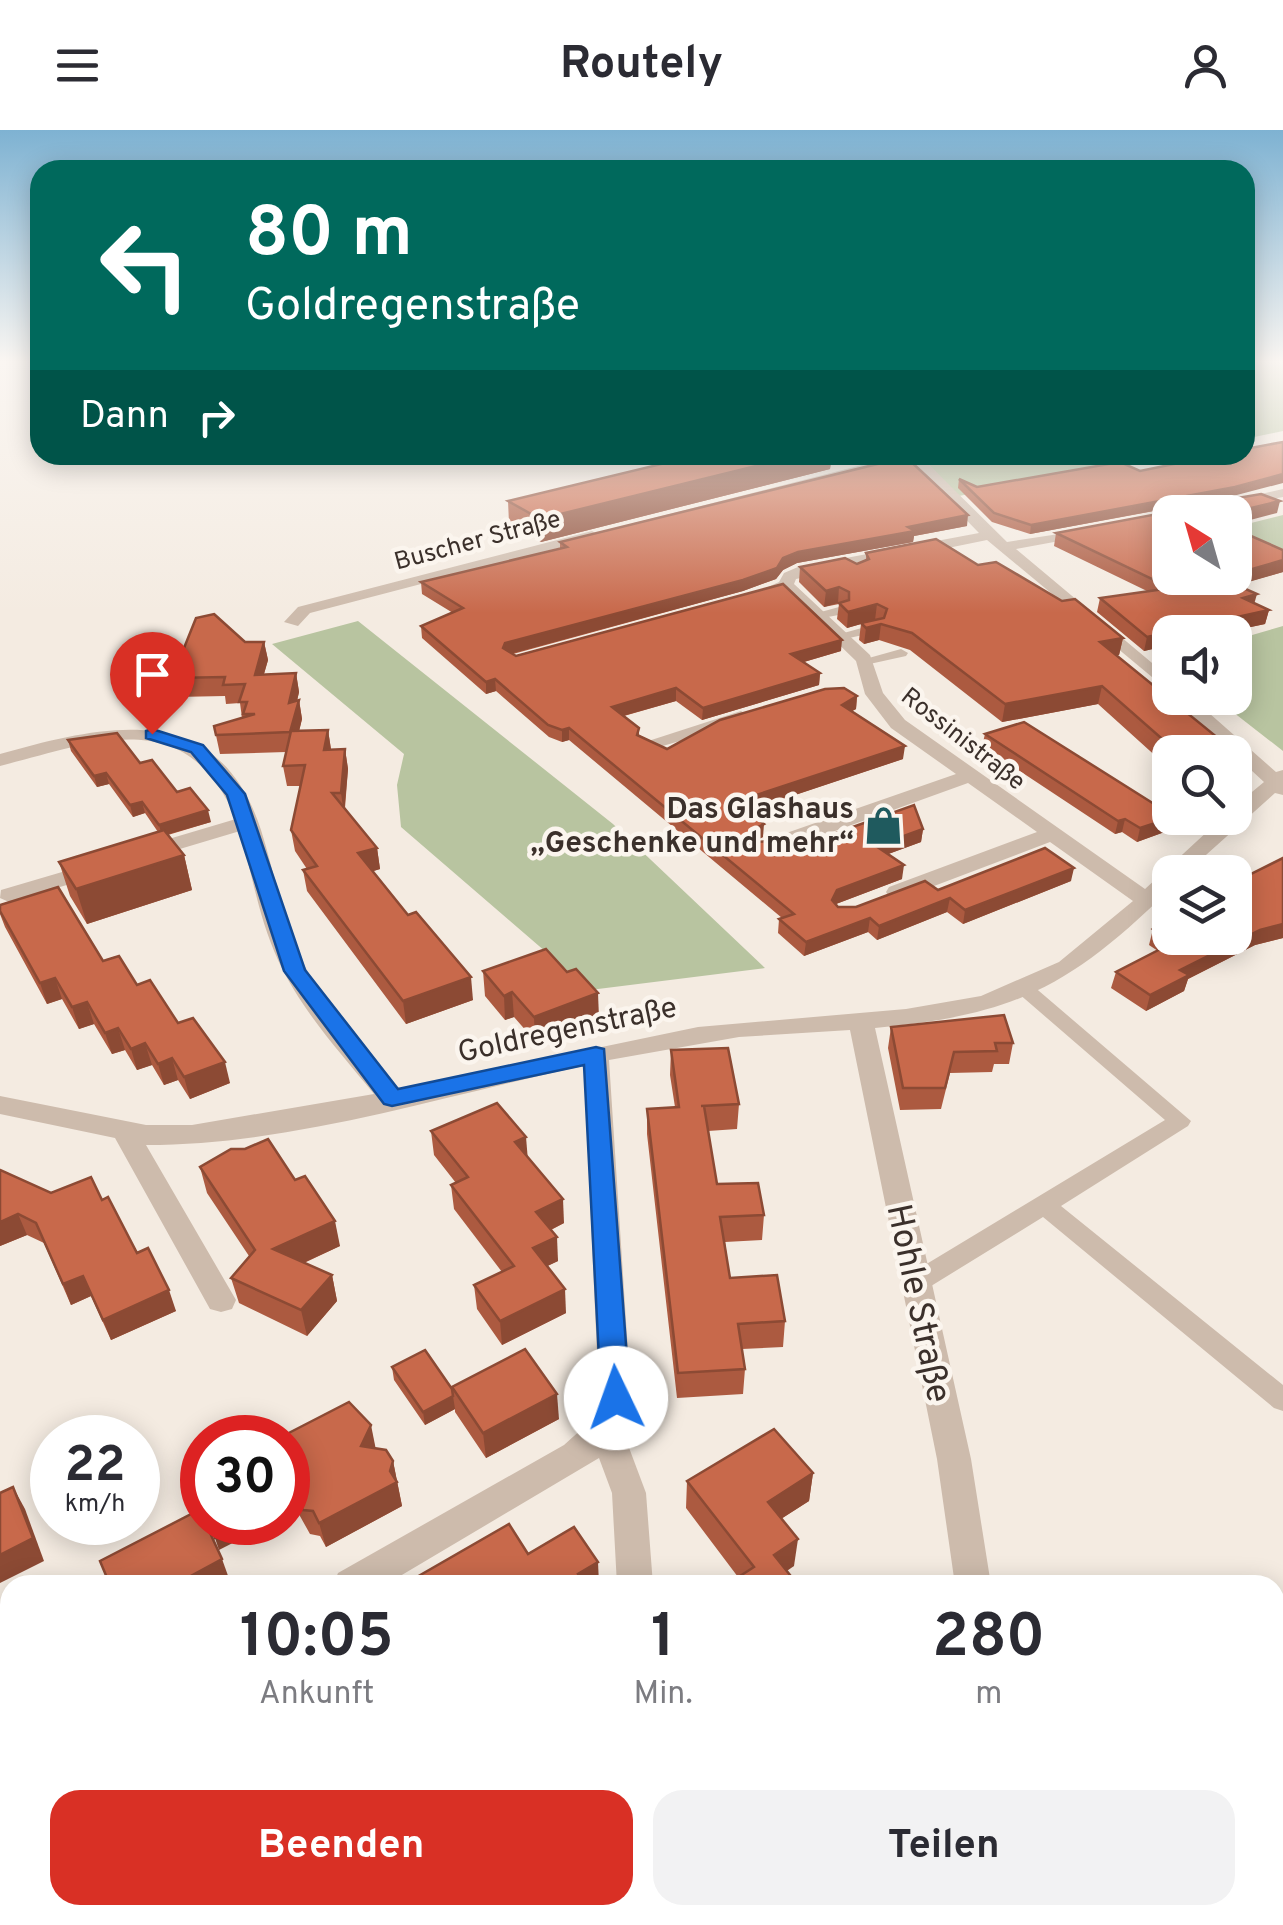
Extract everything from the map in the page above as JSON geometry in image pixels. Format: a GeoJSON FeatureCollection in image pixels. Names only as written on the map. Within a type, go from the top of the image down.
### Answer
{"type":"FeatureCollection","features":[{"type":"Feature","properties":{"kind":"street"},"geometry":{"type":"LineString","coordinates":[[631,525],[875,465]]}},
{"type":"Feature","properties":{"kind":"street"},"geometry":{"type":"LineString","coordinates":[[921,465],[1004,547],[1152,672]]}},
{"type":"Feature","properties":{"kind":"street"},"geometry":{"type":"LineString","coordinates":[[1252,500],[1283,494]]}},
{"type":"Feature","properties":{"kind":"street"},"geometry":{"type":"LineString","coordinates":[[1004,547],[1110,527]]}},
{"type":"Feature","properties":{"kind":"street","name":"Buscher Straße"},"geometry":{"type":"LineString","coordinates":[[292,622],[304,610],[612,530]]}},
{"type":"Feature","properties":{"kind":"street"},"geometry":{"type":"LineString","coordinates":[[736,602],[786,585],[797,572],[990,534]]}},
{"type":"Feature","properties":{"kind":"street"},"geometry":{"type":"LineString","coordinates":[[786,585],[865,661]]}},
{"type":"Feature","properties":{"kind":"street","name":"Rossinistraße"},"geometry":{"type":"LineString","coordinates":[[865,661],[865,690],[898,724],[1146,900]]}},
{"type":"Feature","properties":{"kind":"street"},"geometry":{"type":"LineString","coordinates":[[649,744],[760,711]]}},
{"type":"Feature","properties":{"kind":"street"},"geometry":{"type":"LineString","coordinates":[[1202,715],[1281,782]]}},
{"type":"Feature","properties":{"kind":"street"},"geometry":{"type":"LineString","coordinates":[[0,760],[102,734],[168,737],[190,745],[210,760],[236,794],[248,822],[280,937],[294,971],[392,1098]]}},
{"type":"Feature","properties":{"kind":"street"},"geometry":{"type":"LineString","coordinates":[[766,848],[969,776]]}},
{"type":"Feature","properties":{"kind":"street","name":"Goldregenstraße"},"geometry":{"type":"LineString","coordinates":[[1252,804],[1281,782]]}},
{"type":"Feature","properties":{"kind":"street"},"geometry":{"type":"LineString","coordinates":[[3,892],[248,822]]}},
{"type":"Feature","properties":{"kind":"street"},"geometry":{"type":"LineString","coordinates":[[879,899],[1052,834]]}},
{"type":"Feature","properties":{"kind":"street","name":"Goldregenstraße"},"geometry":{"type":"LineString","coordinates":[[1193,855],[1215,835]]}},
{"type":"Feature","properties":{"kind":"street","name":"Goldregenstraße"},"geometry":{"type":"LineString","coordinates":[[0,1105],[124,1131],[192,1136],[747,1028],[946,1013],[1026,989],[1092,950],[1152,894]]}},
{"type":"Feature","properties":{"kind":"street","name":"Hohle Straße"},"geometry":{"type":"LineString","coordinates":[[861,1022],[954,1459],[971,1575]]}},
{"type":"Feature","properties":{"kind":"street"},"geometry":{"type":"LineString","coordinates":[[369,1575],[567,1462],[606,1430],[616,1398],[596,1055]]}},
{"type":"Feature","properties":{"kind":"street"},"geometry":{"type":"LineString","coordinates":[[124,1131],[221,1300]]}},
{"type":"Feature","properties":{"kind":"street"},"geometry":{"type":"LineString","coordinates":[[606,1430],[629,1493],[634,1575]]}},
{"type":"Feature","properties":{"kind":"lane"},"geometry":{"type":"LineString","coordinates":[[842,562],[858,574]]}},
{"type":"Feature","properties":{"kind":"lane"},"geometry":{"type":"LineString","coordinates":[[817,614],[840,610]]}},
{"type":"Feature","properties":{"kind":"lane"},"geometry":{"type":"LineString","coordinates":[[840,636],[876,628]]}},
{"type":"Feature","properties":{"kind":"lane"},"geometry":{"type":"LineString","coordinates":[[865,661],[901,653]]}},
{"type":"Feature","properties":{"kind":"lane"},"geometry":{"type":"LineString","coordinates":[[914,1284],[1180,1120],[1026,989]]}},
{"type":"Feature","properties":{"kind":"lane"},"geometry":{"type":"LineString","coordinates":[[1044,1206],[1283,1400]]}},
{"type":"Feature","properties":{"kind":"green space"},"geometry":{"type":"Polygon","coordinates":[[[929,465],[1114,465],[959,496],[929,465]]]}},
{"type":"Feature","properties":{"kind":"green space"},"geometry":{"type":"Polygon","coordinates":[[[1283,515],[1283,564],[1252,550],[1252,523],[1283,515]]]}},
{"type":"Feature","properties":{"kind":"green space"},"geometry":{"type":"Polygon","coordinates":[[[358,621],[613,824],[765,968],[590,990],[401,827],[397,785],[404,754],[272,644],[358,621]]]}},
{"type":"Feature","properties":{"kind":"green space"},"geometry":{"type":"Polygon","coordinates":[[[1283,626],[1283,751],[1237,715],[1252,715],[1252,635],[1283,626]]]}},
{"type":"Feature","properties":{"kind":"building"},"geometry":{"type":"Polygon","coordinates":[[[1283,446],[1283,474],[1192,495],[1152,495],[1152,502],[1031,525],[994,513],[959,479],[977,487],[1103,465],[1127,465],[1140,471],[1169,465],[1255,465],[1255,447],[1283,446]]]}},
{"type":"Feature","properties":{"kind":"building"},"geometry":{"type":"Polygon","coordinates":[[[657,465],[760,465],[540,519],[508,501],[657,465]]]}},
{"type":"Feature","properties":{"kind":"building"},"geometry":{"type":"Polygon","coordinates":[[[873,465],[915,465],[968,515],[908,527],[915,531],[798,552],[783,558],[777,568],[743,580],[505,643],[503,648],[516,656],[783,584],[842,640],[791,654],[820,673],[703,708],[676,688],[612,707],[639,728],[637,735],[667,749],[720,720],[825,689],[844,688],[857,696],[842,705],[905,746],[735,802],[764,824],[756,828],[756,842],[784,840],[794,848],[914,805],[923,829],[876,846],[904,865],[837,890],[832,900],[838,907],[856,907],[925,881],[938,890],[1045,848],[1074,868],[965,910],[950,898],[879,926],[870,918],[806,942],[779,919],[794,914],[569,728],[548,725],[495,679],[486,682],[421,626],[463,608],[421,582],[567,547],[560,542],[873,465]]]}},
{"type":"Feature","properties":{"kind":"building"},"geometry":{"type":"Polygon","coordinates":[[[1261,494],[1280,501],[1252,508],[1252,496],[1261,494]]]}},
{"type":"Feature","properties":{"kind":"building"},"geometry":{"type":"Polygon","coordinates":[[[1152,515],[1152,579],[1056,533],[1152,515]]]}},
{"type":"Feature","properties":{"kind":"building"},"geometry":{"type":"Polygon","coordinates":[[[1252,536],[1283,550],[1283,560],[1252,569],[1252,536]]]}},
{"type":"Feature","properties":{"kind":"building"},"geometry":{"type":"Polygon","coordinates":[[[936,539],[978,565],[996,562],[1062,601],[1075,599],[1123,638],[1100,642],[1152,684],[1152,715],[1190,715],[1214,735],[1158,735],[1102,686],[1005,704],[912,633],[881,624],[866,628],[861,623],[884,618],[887,609],[877,604],[848,612],[839,603],[849,600],[849,592],[839,587],[826,591],[800,567],[845,558],[857,564],[869,559],[866,553],[936,539]]]}},
{"type":"Feature","properties":{"kind":"building"},"geometry":{"type":"Polygon","coordinates":[[[1152,591],[1152,595],[1252,595],[1252,592],[1257,594],[1243,598],[1269,610],[1246,615],[1152,615],[1152,636],[1147,637],[1100,598],[1152,591]]]}},
{"type":"Feature","properties":{"kind":"building"},"geometry":{"type":"Polygon","coordinates":[[[214,614],[245,642],[264,642],[255,675],[296,673],[289,703],[299,700],[290,732],[216,735],[214,726],[255,714],[243,714],[247,702],[239,702],[245,684],[223,685],[225,677],[172,678],[196,618],[214,614]]]}},
{"type":"Feature","properties":{"kind":"building"},"geometry":{"type":"Polygon","coordinates":[[[1024,722],[1152,803],[1152,824],[1140,828],[1125,819],[1118,821],[985,734],[1024,722]]]}},
{"type":"Feature","properties":{"kind":"building"},"geometry":{"type":"Polygon","coordinates":[[[328,730],[324,750],[345,749],[341,793],[332,793],[377,848],[358,853],[408,915],[416,912],[471,977],[403,1001],[303,870],[317,866],[291,830],[305,765],[283,766],[291,731],[328,730]]]}},
{"type":"Feature","properties":{"kind":"building"},"geometry":{"type":"Polygon","coordinates":[[[117,733],[140,763],[152,760],[177,792],[190,788],[208,810],[159,825],[142,802],[130,805],[106,773],[94,776],[68,740],[117,733]]]}},
{"type":"Feature","properties":{"kind":"building"},"geometry":{"type":"Polygon","coordinates":[[[164,830],[184,855],[76,889],[59,862],[164,830]]]}},
{"type":"Feature","properties":{"kind":"building"},"geometry":{"type":"Polygon","coordinates":[[[1283,858],[1283,924],[1252,934],[1252,874],[1283,858]]]}},
{"type":"Feature","properties":{"kind":"building"},"geometry":{"type":"Polygon","coordinates":[[[58,887],[103,961],[119,956],[137,985],[150,980],[178,1023],[193,1018],[225,1062],[184,1077],[172,1058],[158,1064],[145,1043],[131,1049],[118,1028],[105,1033],[87,1002],[72,1007],[55,978],[40,983],[0,905],[58,887]]]}},
{"type":"Feature","properties":{"kind":"building"},"geometry":{"type":"Polygon","coordinates":[[[546,949],[567,972],[576,969],[598,993],[534,1017],[512,992],[504,996],[483,971],[546,949]]]}},
{"type":"Feature","properties":{"kind":"building"},"geometry":{"type":"Polygon","coordinates":[[[1152,953],[1210,955],[1180,970],[1189,975],[1150,995],[1116,972],[1152,953]]]}},
{"type":"Feature","properties":{"kind":"building"},"geometry":{"type":"Polygon","coordinates":[[[1004,1015],[1013,1043],[995,1043],[997,1051],[954,1052],[945,1088],[903,1088],[891,1027],[1004,1015]]]}},
{"type":"Feature","properties":{"kind":"building"},"geometry":{"type":"Polygon","coordinates":[[[728,1048],[739,1104],[701,1106],[717,1184],[758,1183],[764,1215],[720,1217],[730,1278],[777,1275],[785,1321],[738,1324],[745,1369],[678,1373],[647,1109],[679,1107],[671,1050],[728,1048]]]}},
{"type":"Feature","properties":{"kind":"building"},"geometry":{"type":"Polygon","coordinates":[[[497,1103],[526,1137],[515,1142],[563,1199],[536,1212],[557,1237],[533,1248],[565,1289],[500,1321],[474,1285],[514,1266],[451,1185],[468,1177],[431,1131],[497,1103]]]}},
{"type":"Feature","properties":{"kind":"building"},"geometry":{"type":"Polygon","coordinates":[[[268,1139],[295,1180],[305,1176],[335,1221],[273,1249],[332,1275],[301,1310],[231,1278],[255,1250],[200,1167],[231,1149],[245,1149],[268,1139]]]}},
{"type":"Feature","properties":{"kind":"building"},"geometry":{"type":"Polygon","coordinates":[[[0,1170],[51,1193],[91,1177],[102,1200],[108,1197],[137,1253],[148,1248],[169,1290],[103,1320],[83,1276],[63,1284],[36,1223],[18,1214],[0,1222],[0,1170]]]}},
{"type":"Feature","properties":{"kind":"building"},"geometry":{"type":"Polygon","coordinates":[[[525,1349],[557,1394],[483,1433],[452,1387],[525,1349]]]}},
{"type":"Feature","properties":{"kind":"building"},"geometry":{"type":"Polygon","coordinates":[[[425,1350],[453,1396],[423,1412],[392,1367],[425,1350]]]}},
{"type":"Feature","properties":{"kind":"building"},"geometry":{"type":"Polygon","coordinates":[[[349,1402],[371,1425],[361,1446],[386,1450],[393,1461],[390,1471],[397,1482],[319,1523],[310,1511],[310,1422],[349,1402]]]}},
{"type":"Feature","properties":{"kind":"building"},"geometry":{"type":"Polygon","coordinates":[[[774,1429],[813,1473],[768,1502],[798,1539],[774,1555],[790,1575],[742,1575],[754,1567],[687,1481],[774,1429]]]}},
{"type":"Feature","properties":{"kind":"building"},"geometry":{"type":"Polygon","coordinates":[[[13,1487],[30,1540],[0,1555],[0,1493],[13,1487]]]}},
{"type":"Feature","properties":{"kind":"building"},"geometry":{"type":"Polygon","coordinates":[[[180,1520],[180,1545],[216,1545],[222,1559],[192,1575],[106,1575],[100,1561],[131,1545],[160,1545],[160,1530],[180,1520]]]}},
{"type":"Feature","properties":{"kind":"building"},"geometry":{"type":"Polygon","coordinates":[[[509,1524],[528,1554],[574,1527],[598,1562],[579,1575],[420,1575],[509,1524]]]}},
{"type":"Feature","properties":{"kind":"place","name":"Das Glashaus „Geschenke und mehr“"},"geometry":{"type":"Point","coordinates":[884,825]}},
{"type":"Feature","properties":{"kind":"route"},"geometry":{"type":"LineString","coordinates":[[152,734],[197,749],[236,794],[294,971],[392,1098],[596,1055],[616,1398]]}}]}
